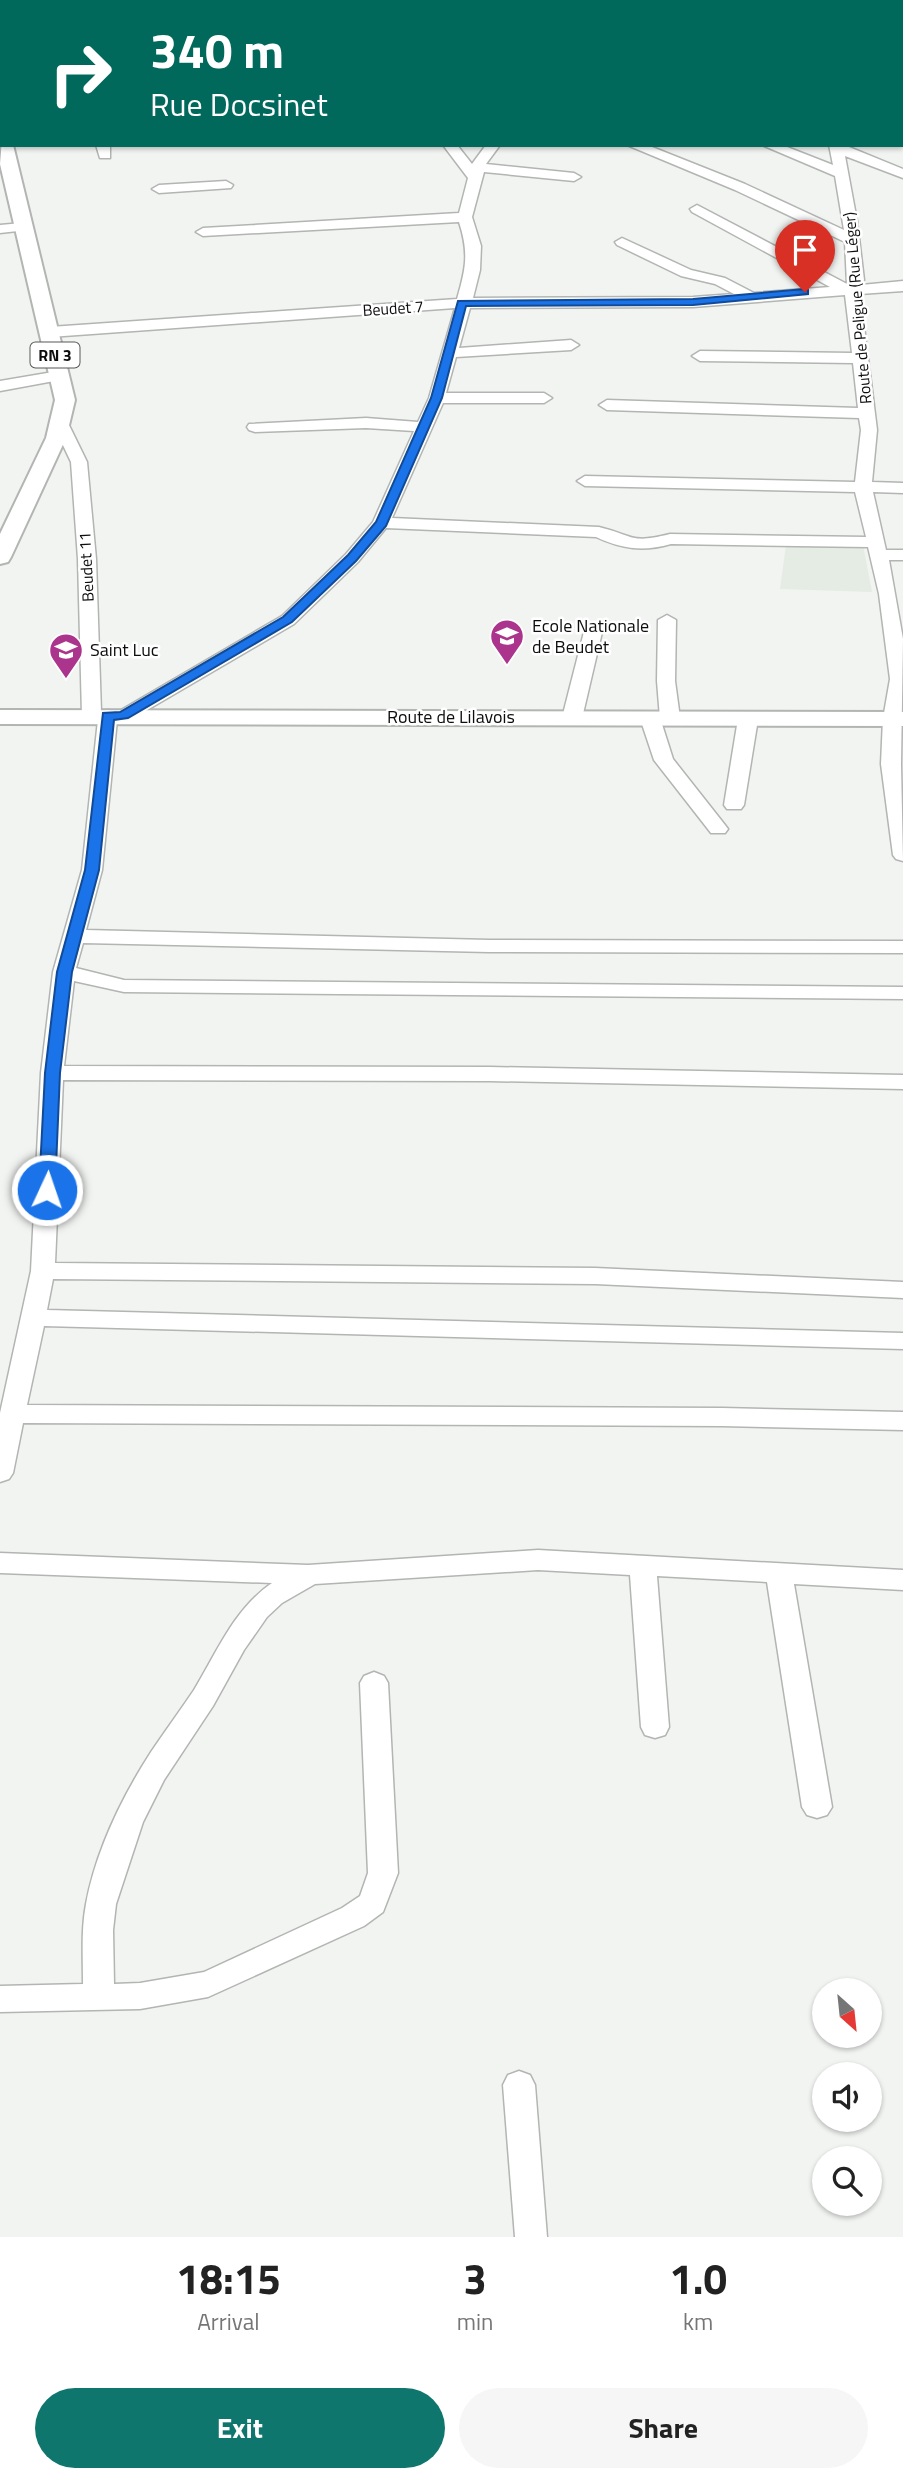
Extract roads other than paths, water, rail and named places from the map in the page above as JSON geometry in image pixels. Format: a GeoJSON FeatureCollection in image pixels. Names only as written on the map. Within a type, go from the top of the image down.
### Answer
{"type":"FeatureCollection","features":[{"type":"Feature","properties":{"kind":"main road","name":"RN 3"},"geometry":{"type":"LineString","coordinates":[[0,557],[46,453],[56,438],[65,400],[4,147]]}},
{"type":"Feature","properties":{"kind":"main road","name":"Route de Lilavois"},"geometry":{"type":"LineString","coordinates":[[0,717],[898,719]]}},
{"type":"Feature","properties":{"kind":"street"},"geometry":{"type":"LineString","coordinates":[[452,147],[478,173],[574,177]]}},
{"type":"Feature","properties":{"kind":"street"},"geometry":{"type":"LineString","coordinates":[[108,716],[288,620],[352,558],[381,523],[437,398],[473,270],[474,246],[465,217],[480,161],[491,147]]}},
{"type":"Feature","properties":{"kind":"street"},"geometry":{"type":"LineString","coordinates":[[639,147],[740,187],[852,240]]}},
{"type":"Feature","properties":{"kind":"street"},"geometry":{"type":"LineString","coordinates":[[774,147],[843,174]]}},
{"type":"Feature","properties":{"kind":"street","name":"Route de Peligue (Rue Léger)"},"geometry":{"type":"LineString","coordinates":[[836,147],[843,174],[852,240],[856,280],[848,288],[869,430],[863,488],[888,593],[899,679],[898,719],[891,764],[903,855]]}},
{"type":"Feature","properties":{"kind":"street"},"geometry":{"type":"LineString","coordinates":[[838,147],[903,174]]}},
{"type":"Feature","properties":{"kind":"street"},"geometry":{"type":"LineString","coordinates":[[159,189],[226,185]]}},
{"type":"Feature","properties":{"kind":"street"},"geometry":{"type":"LineString","coordinates":[[697,209],[848,288]]}},
{"type":"Feature","properties":{"kind":"street"},"geometry":{"type":"LineString","coordinates":[[202,232],[465,217]]}},
{"type":"Feature","properties":{"kind":"street"},"geometry":{"type":"LineString","coordinates":[[0,229],[22,227]]}},
{"type":"Feature","properties":{"kind":"street"},"geometry":{"type":"LineString","coordinates":[[622,242],[686,273],[720,281],[750,297]]}},
{"type":"Feature","properties":{"kind":"street","name":"Beudet 7"},"geometry":{"type":"LineString","coordinates":[[50,332],[462,303],[693,302],[848,288],[903,286]]}},
{"type":"Feature","properties":{"kind":"street"},"geometry":{"type":"LineString","coordinates":[[449,354],[571,345]]}},
{"type":"Feature","properties":{"kind":"street"},"geometry":{"type":"LineString","coordinates":[[699,356],[859,358]]}},
{"type":"Feature","properties":{"kind":"street"},"geometry":{"type":"LineString","coordinates":[[0,386],[59,376]]}},
{"type":"Feature","properties":{"kind":"street"},"geometry":{"type":"LineString","coordinates":[[437,398],[544,398]]}},
{"type":"Feature","properties":{"kind":"street"},"geometry":{"type":"LineString","coordinates":[[607,405],[867,412]]}},
{"type":"Feature","properties":{"kind":"street","name":"Beudet 11"},"geometry":{"type":"LineString","coordinates":[[0,1473],[43,1271],[52,1073],[64,972],[92,870],[108,716],[87,559],[79,462],[60,422]]}},
{"type":"Feature","properties":{"kind":"street"},"geometry":{"type":"LineString","coordinates":[[255,426],[366,423],[424,427]]}},
{"type":"Feature","properties":{"kind":"street"},"geometry":{"type":"LineString","coordinates":[[585,481],[903,488]]}},
{"type":"Feature","properties":{"kind":"street"},"geometry":{"type":"LineString","coordinates":[[381,523],[599,532],[623,543],[638,546],[670,539],[877,548],[903,555]]}},
{"type":"Feature","properties":{"kind":"street"},"geometry":{"type":"LineString","coordinates":[[667,620],[666,681],[660,718],[664,760],[718,829]]}},
{"type":"Feature","properties":{"kind":"street"},"geometry":{"type":"LineString","coordinates":[[572,718],[594,628]]}},
{"type":"Feature","properties":{"kind":"street"},"geometry":{"type":"LineString","coordinates":[[734,805],[748,719]]}},
{"type":"Feature","properties":{"kind":"street"},"geometry":{"type":"LineString","coordinates":[[73,936],[489,947],[903,947]]}},
{"type":"Feature","properties":{"kind":"street"},"geometry":{"type":"LineString","coordinates":[[64,972],[124,986],[903,993]]}},
{"type":"Feature","properties":{"kind":"street"},"geometry":{"type":"LineString","coordinates":[[52,1073],[476,1074],[903,1082]]}},
{"type":"Feature","properties":{"kind":"street"},"geometry":{"type":"LineString","coordinates":[[43,1271],[595,1276],[903,1290]]}},
{"type":"Feature","properties":{"kind":"street"},"geometry":{"type":"LineString","coordinates":[[33,1318],[903,1341]]}},
{"type":"Feature","properties":{"kind":"street"},"geometry":{"type":"LineString","coordinates":[[12,1414],[722,1417],[903,1421]]}},
{"type":"Feature","properties":{"kind":"street"},"geometry":{"type":"LineString","coordinates":[[0,1563],[311,1574],[538,1560],[903,1580]]}},
{"type":"Feature","properties":{"kind":"street"},"geometry":{"type":"LineString","coordinates":[[643,1567],[655,1727]]}},
{"type":"Feature","properties":{"kind":"street"},"geometry":{"type":"LineString","coordinates":[[99,1997],[99,1926],[103,1893],[147,1784],[202,1699],[243,1625],[269,1597],[288,1583],[311,1574]]}},
{"type":"Feature","properties":{"kind":"street"},"geometry":{"type":"LineString","coordinates":[[779,1574],[817,1807]]}},
{"type":"Feature","properties":{"kind":"street"},"geometry":{"type":"LineString","coordinates":[[0,1999],[140,1996],[208,1984],[330,1928],[372,1903],[383,1873],[374,1683]]}},
{"type":"Feature","properties":{"kind":"street"},"geometry":{"type":"LineString","coordinates":[[519,2085],[531,2237]]}},
{"type":"Feature","properties":{"kind":"place","name":"Ecole Nationale de Beudet"},"geometry":{"type":"Point","coordinates":[507,666]}},
{"type":"Feature","properties":{"kind":"place","name":"Saint Luc"},"geometry":{"type":"Point","coordinates":[66,680]}}]}
